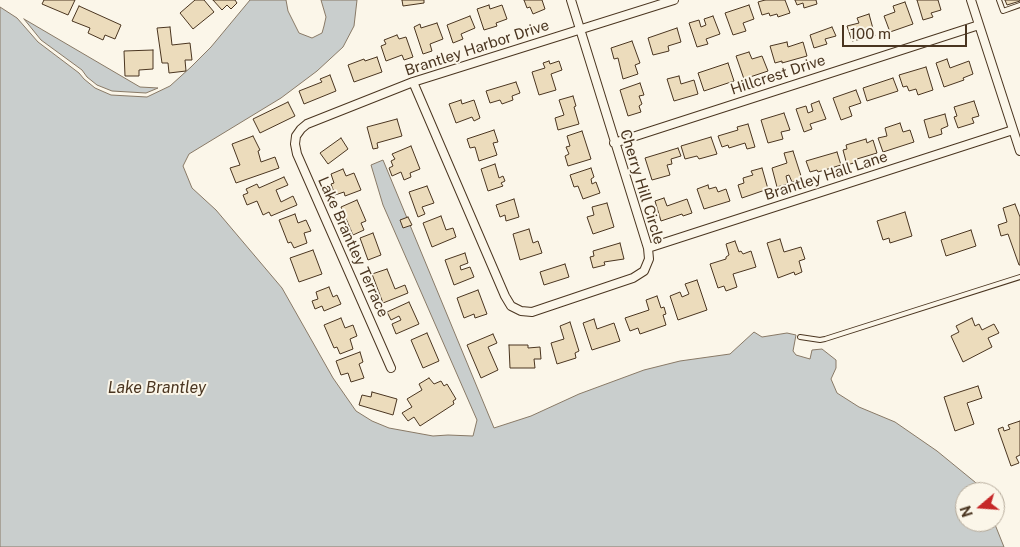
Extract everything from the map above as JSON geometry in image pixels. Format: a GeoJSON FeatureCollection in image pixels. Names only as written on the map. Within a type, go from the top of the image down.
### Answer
{"type":"FeatureCollection","features":[{"type":"Feature","properties":{"kind":"street","name":"Cherry Hill Circle"},"geometry":{"type":"LineString","coordinates":[[413,82],[511,306],[520,311],[532,312],[633,278],[644,271],[650,259],[648,248],[570,0]]}},
{"type":"Feature","properties":{"kind":"street","name":"Brantley Harbor Drive"},"geometry":{"type":"LineString","coordinates":[[296,136],[301,128],[307,124],[413,82],[674,0]]}},
{"type":"Feature","properties":{"kind":"street"},"geometry":{"type":"LineString","coordinates":[[971,0],[1020,152]]}},
{"type":"Feature","properties":{"kind":"street","name":"Hillcrest Drive"},"geometry":{"type":"LineString","coordinates":[[614,143],[979,25]]}},
{"type":"Feature","properties":{"kind":"street","name":"Brantley Hall Lane"},"geometry":{"type":"LineString","coordinates":[[648,248],[1013,130]]}},
{"type":"Feature","properties":{"kind":"street","name":"Lake Brantley Terrace"},"geometry":{"type":"LineString","coordinates":[[296,136],[297,154],[390,368]]}},
{"type":"Feature","properties":{"kind":"lane"},"geometry":{"type":"LineString","coordinates":[[999,0],[1002,11],[1020,5]]}},
{"type":"Feature","properties":{"kind":"lane"},"geometry":{"type":"LineString","coordinates":[[800,336],[820,340],[825,339],[1020,277]]}},
{"type":"Feature","properties":{"kind":"water","name":"Lake Brantley"},"geometry":{"type":"Polygon","coordinates":[[[250,0],[286,0],[288,11],[299,33],[312,38],[322,33],[324,26],[326,17],[321,0],[357,0],[354,26],[343,47],[317,71],[281,98],[189,154],[183,166],[192,188],[216,210],[282,288],[333,378],[356,411],[372,421],[389,428],[433,436],[473,436],[477,420],[383,205],[371,165],[383,160],[494,428],[531,416],[579,394],[644,370],[680,361],[730,354],[754,332],[762,337],[787,333],[796,335],[793,351],[796,355],[810,359],[812,350],[822,349],[836,360],[836,368],[831,379],[837,393],[859,407],[895,422],[937,451],[975,482],[955,482],[955,532],[998,532],[1004,547],[0,547],[0,7],[17,18],[38,42],[79,73],[95,88],[111,95],[147,97],[170,86],[211,47],[250,0]]]}},
{"type":"Feature","properties":{"kind":"water"},"geometry":{"type":"Polygon","coordinates":[[[24,19],[140,87],[158,88],[146,93],[112,91],[97,85],[82,70],[41,40],[24,19]]]}},
{"type":"Feature","properties":{"kind":"building"},"geometry":{"type":"Polygon","coordinates":[[[44,0],[75,0],[68,15],[42,4],[44,0]]]}},
{"type":"Feature","properties":{"kind":"building"},"geometry":{"type":"Polygon","coordinates":[[[195,0],[204,0],[214,12],[193,29],[180,13],[195,0]]]}},
{"type":"Feature","properties":{"kind":"building"},"geometry":{"type":"Polygon","coordinates":[[[213,0],[235,0],[237,3],[231,9],[227,5],[222,10],[213,0]]]}},
{"type":"Feature","properties":{"kind":"building"},"geometry":{"type":"Polygon","coordinates":[[[402,0],[424,0],[424,3],[403,6],[402,0]]]}},
{"type":"Feature","properties":{"kind":"building"},"geometry":{"type":"Polygon","coordinates":[[[524,0],[542,0],[545,9],[533,14],[530,7],[527,8],[524,0]]]}},
{"type":"Feature","properties":{"kind":"building"},"geometry":{"type":"Polygon","coordinates":[[[785,0],[790,13],[778,17],[777,14],[770,16],[769,13],[762,15],[758,2],[785,0]]]}},
{"type":"Feature","properties":{"kind":"building"},"geometry":{"type":"Polygon","coordinates":[[[795,0],[816,0],[817,4],[804,8],[803,3],[797,5],[795,0]]]}},
{"type":"Feature","properties":{"kind":"building"},"geometry":{"type":"Polygon","coordinates":[[[917,0],[938,0],[941,10],[931,13],[933,17],[923,20],[917,0]]]}},
{"type":"Feature","properties":{"kind":"building"},"geometry":{"type":"Polygon","coordinates":[[[1005,0],[1020,0],[1020,1],[1007,5],[1005,0]]]}},
{"type":"Feature","properties":{"kind":"building"},"geometry":{"type":"Polygon","coordinates":[[[905,2],[913,24],[890,32],[884,16],[895,12],[893,6],[905,2]]]}},
{"type":"Feature","properties":{"kind":"building"},"geometry":{"type":"Polygon","coordinates":[[[489,5],[490,9],[502,5],[507,19],[496,23],[497,26],[484,30],[477,9],[489,5]]]}},
{"type":"Feature","properties":{"kind":"building"},"geometry":{"type":"Polygon","coordinates":[[[749,5],[754,19],[743,23],[746,31],[733,35],[725,13],[749,5]]]}},
{"type":"Feature","properties":{"kind":"building"},"geometry":{"type":"Polygon","coordinates":[[[79,6],[121,25],[115,39],[105,35],[103,40],[88,33],[90,28],[72,21],[79,6]]]}},
{"type":"Feature","properties":{"kind":"building"},"geometry":{"type":"Polygon","coordinates":[[[869,14],[875,36],[852,41],[847,26],[859,23],[857,18],[869,14]]]}},
{"type":"Feature","properties":{"kind":"building"},"geometry":{"type":"Polygon","coordinates":[[[470,16],[475,28],[461,34],[463,39],[453,43],[447,25],[470,16]]]}},
{"type":"Feature","properties":{"kind":"building"},"geometry":{"type":"Polygon","coordinates":[[[713,16],[720,34],[706,39],[708,44],[697,47],[689,23],[699,20],[701,27],[706,25],[704,19],[713,16]]]}},
{"type":"Feature","properties":{"kind":"building"},"geometry":{"type":"Polygon","coordinates":[[[437,23],[443,39],[430,44],[432,51],[423,54],[414,27],[420,24],[421,28],[437,23]]]}},
{"type":"Feature","properties":{"kind":"building"},"geometry":{"type":"Polygon","coordinates":[[[170,27],[172,45],[190,43],[192,60],[185,60],[186,71],[169,73],[168,63],[162,63],[157,28],[170,27]]]}},
{"type":"Feature","properties":{"kind":"building"},"geometry":{"type":"Polygon","coordinates":[[[832,27],[836,36],[825,39],[827,44],[814,48],[810,35],[832,27]]]}},
{"type":"Feature","properties":{"kind":"building"},"geometry":{"type":"Polygon","coordinates":[[[677,28],[681,42],[668,46],[669,51],[653,55],[648,38],[677,28]]]}},
{"type":"Feature","properties":{"kind":"building"},"geometry":{"type":"Polygon","coordinates":[[[397,35],[399,39],[406,37],[413,57],[404,60],[402,55],[386,61],[381,46],[386,44],[384,40],[397,35]]]}},
{"type":"Feature","properties":{"kind":"building"},"geometry":{"type":"Polygon","coordinates":[[[632,41],[640,63],[635,65],[638,74],[623,79],[618,58],[614,59],[611,48],[632,41]]]}},
{"type":"Feature","properties":{"kind":"building"},"geometry":{"type":"Polygon","coordinates":[[[787,42],[788,47],[803,42],[807,56],[775,63],[770,46],[787,42]]]}},
{"type":"Feature","properties":{"kind":"building"},"geometry":{"type":"Polygon","coordinates":[[[153,50],[153,69],[139,70],[139,76],[125,76],[124,51],[153,50]]]}},
{"type":"Feature","properties":{"kind":"building"},"geometry":{"type":"Polygon","coordinates":[[[749,52],[752,59],[762,56],[768,71],[744,79],[736,56],[749,52]]]}},
{"type":"Feature","properties":{"kind":"building"},"geometry":{"type":"Polygon","coordinates":[[[377,57],[382,72],[354,82],[348,65],[364,59],[365,61],[377,57]]]}},
{"type":"Feature","properties":{"kind":"building"},"geometry":{"type":"Polygon","coordinates":[[[947,59],[950,68],[969,61],[973,74],[963,78],[964,80],[944,87],[936,63],[947,59]]]}},
{"type":"Feature","properties":{"kind":"building"},"geometry":{"type":"Polygon","coordinates":[[[549,61],[550,64],[559,61],[562,70],[551,74],[556,90],[539,95],[532,72],[545,68],[543,63],[549,61]]]}},
{"type":"Feature","properties":{"kind":"building"},"geometry":{"type":"Polygon","coordinates":[[[728,63],[734,81],[704,91],[698,73],[728,63]]]}},
{"type":"Feature","properties":{"kind":"building"},"geometry":{"type":"Polygon","coordinates":[[[926,67],[933,90],[918,95],[916,89],[909,91],[907,86],[903,87],[899,75],[926,67]]]}},
{"type":"Feature","properties":{"kind":"building"},"geometry":{"type":"Polygon","coordinates":[[[330,75],[336,91],[304,104],[299,91],[322,82],[320,79],[330,75]]]}},
{"type":"Feature","properties":{"kind":"building"},"geometry":{"type":"Polygon","coordinates":[[[679,76],[681,84],[694,80],[698,94],[674,101],[667,79],[679,76]]]}},
{"type":"Feature","properties":{"kind":"building"},"geometry":{"type":"Polygon","coordinates":[[[893,78],[898,91],[867,101],[863,88],[893,78]]]}},
{"type":"Feature","properties":{"kind":"building"},"geometry":{"type":"Polygon","coordinates":[[[516,82],[520,93],[512,96],[513,100],[502,104],[500,100],[490,103],[486,91],[516,82]]]}},
{"type":"Feature","properties":{"kind":"building"},"geometry":{"type":"Polygon","coordinates":[[[640,83],[644,95],[639,96],[642,104],[639,106],[641,112],[628,116],[620,90],[640,83]]]}},
{"type":"Feature","properties":{"kind":"building"},"geometry":{"type":"Polygon","coordinates":[[[856,90],[861,103],[849,107],[852,116],[841,120],[833,98],[856,90]]]}},
{"type":"Feature","properties":{"kind":"building"},"geometry":{"type":"Polygon","coordinates":[[[573,96],[579,124],[558,130],[555,118],[564,115],[559,100],[573,96]]]}},
{"type":"Feature","properties":{"kind":"building"},"geometry":{"type":"Polygon","coordinates":[[[461,100],[462,104],[474,100],[480,118],[474,121],[472,117],[456,123],[449,104],[461,100]]]}},
{"type":"Feature","properties":{"kind":"building"},"geometry":{"type":"Polygon","coordinates":[[[819,101],[826,119],[810,124],[812,129],[804,132],[796,109],[806,106],[808,113],[813,111],[811,104],[819,101]]]}},
{"type":"Feature","properties":{"kind":"building"},"geometry":{"type":"Polygon","coordinates":[[[974,101],[979,116],[972,118],[974,123],[958,128],[954,117],[957,116],[954,107],[974,101]]]}},
{"type":"Feature","properties":{"kind":"building"},"geometry":{"type":"Polygon","coordinates":[[[288,102],[295,116],[260,133],[253,119],[288,102]]]}},
{"type":"Feature","properties":{"kind":"building"},"geometry":{"type":"Polygon","coordinates":[[[784,113],[790,130],[781,132],[783,139],[768,143],[761,120],[784,113]]]}},
{"type":"Feature","properties":{"kind":"building"},"geometry":{"type":"Polygon","coordinates":[[[945,114],[948,126],[941,129],[942,134],[929,138],[924,120],[945,114]]]}},
{"type":"Feature","properties":{"kind":"building"},"geometry":{"type":"Polygon","coordinates":[[[397,119],[402,136],[377,143],[378,148],[373,149],[367,127],[397,119]]]}},
{"type":"Feature","properties":{"kind":"building"},"geometry":{"type":"Polygon","coordinates":[[[900,123],[903,132],[910,130],[914,142],[883,152],[878,138],[887,136],[885,128],[900,123]]]}},
{"type":"Feature","properties":{"kind":"building"},"geometry":{"type":"Polygon","coordinates":[[[748,124],[755,147],[747,149],[745,143],[729,148],[728,145],[722,147],[718,136],[738,130],[737,127],[748,124]]]}},
{"type":"Feature","properties":{"kind":"building"},"geometry":{"type":"Polygon","coordinates":[[[494,130],[498,142],[493,143],[497,155],[479,161],[475,147],[470,148],[467,139],[494,130]]]}},
{"type":"Feature","properties":{"kind":"building"},"geometry":{"type":"Polygon","coordinates":[[[582,131],[591,159],[568,166],[565,156],[569,154],[566,147],[570,146],[567,136],[582,131]]]}},
{"type":"Feature","properties":{"kind":"building"},"geometry":{"type":"Polygon","coordinates":[[[253,136],[260,150],[258,151],[261,162],[275,157],[279,168],[236,183],[230,168],[240,165],[232,144],[253,136]]]}},
{"type":"Feature","properties":{"kind":"building"},"geometry":{"type":"Polygon","coordinates":[[[711,137],[717,154],[699,159],[697,156],[685,159],[681,146],[711,137]]]}},
{"type":"Feature","properties":{"kind":"building"},"geometry":{"type":"Polygon","coordinates":[[[341,138],[348,149],[328,164],[320,153],[341,138]]]}},
{"type":"Feature","properties":{"kind":"building"},"geometry":{"type":"Polygon","coordinates":[[[866,139],[867,143],[873,140],[877,153],[857,159],[857,162],[847,165],[843,150],[847,149],[846,145],[866,139]]]}},
{"type":"Feature","properties":{"kind":"building"},"geometry":{"type":"Polygon","coordinates":[[[411,146],[420,169],[410,173],[411,177],[404,180],[401,172],[392,176],[389,168],[393,166],[391,161],[395,159],[392,154],[411,146]]]}},
{"type":"Feature","properties":{"kind":"building"},"geometry":{"type":"Polygon","coordinates":[[[678,148],[681,156],[671,159],[672,164],[667,165],[670,175],[652,180],[645,158],[678,148]]]}},
{"type":"Feature","properties":{"kind":"building"},"geometry":{"type":"Polygon","coordinates":[[[793,151],[802,179],[792,182],[789,175],[786,176],[788,184],[777,187],[772,168],[787,163],[784,153],[793,151]]]}},
{"type":"Feature","properties":{"kind":"building"},"geometry":{"type":"Polygon","coordinates":[[[837,152],[841,165],[818,172],[817,170],[810,172],[806,161],[837,152]]]}},
{"type":"Feature","properties":{"kind":"building"},"geometry":{"type":"Polygon","coordinates":[[[495,164],[499,178],[503,176],[505,181],[501,183],[503,186],[488,191],[481,169],[495,164]]]}},
{"type":"Feature","properties":{"kind":"building"},"geometry":{"type":"Polygon","coordinates":[[[591,168],[594,177],[591,179],[592,184],[596,182],[600,193],[583,199],[578,186],[574,187],[570,175],[591,168]]]}},
{"type":"Feature","properties":{"kind":"building"},"geometry":{"type":"Polygon","coordinates":[[[762,168],[768,189],[742,198],[738,185],[744,183],[743,178],[753,175],[751,171],[762,168]]]}},
{"type":"Feature","properties":{"kind":"building"},"geometry":{"type":"Polygon","coordinates":[[[343,169],[346,176],[354,173],[361,190],[345,196],[344,192],[335,195],[331,184],[334,183],[331,174],[343,169]]]}},
{"type":"Feature","properties":{"kind":"building"},"geometry":{"type":"Polygon","coordinates":[[[284,177],[288,185],[276,190],[281,202],[293,196],[297,205],[271,216],[269,212],[263,215],[257,201],[247,205],[243,195],[248,193],[246,189],[257,184],[259,188],[284,177]]]}},
{"type":"Feature","properties":{"kind":"building"},"geometry":{"type":"Polygon","coordinates":[[[708,185],[709,189],[716,187],[718,192],[726,189],[730,201],[704,209],[697,189],[708,185]]]}},
{"type":"Feature","properties":{"kind":"building"},"geometry":{"type":"Polygon","coordinates":[[[427,186],[434,203],[422,207],[425,214],[418,217],[409,192],[427,186]]]}},
{"type":"Feature","properties":{"kind":"building"},"geometry":{"type":"Polygon","coordinates":[[[664,198],[667,206],[687,199],[692,213],[683,216],[682,214],[661,221],[655,201],[664,198]]]}},
{"type":"Feature","properties":{"kind":"building"},"geometry":{"type":"Polygon","coordinates":[[[514,199],[519,217],[506,221],[505,215],[500,217],[496,205],[514,199]]]}},
{"type":"Feature","properties":{"kind":"building"},"geometry":{"type":"Polygon","coordinates":[[[357,200],[366,221],[361,223],[364,230],[353,235],[341,207],[357,200]]]}},
{"type":"Feature","properties":{"kind":"building"},"geometry":{"type":"Polygon","coordinates":[[[607,203],[614,227],[593,234],[587,217],[594,215],[592,207],[607,203]]]}},
{"type":"Feature","properties":{"kind":"building"},"geometry":{"type":"Polygon","coordinates":[[[1015,204],[1020,217],[1020,265],[1008,234],[1001,236],[998,225],[1007,222],[1003,208],[1015,204]]]}},
{"type":"Feature","properties":{"kind":"building"},"geometry":{"type":"Polygon","coordinates":[[[905,212],[912,236],[890,243],[889,238],[883,240],[877,221],[905,212]]]}},
{"type":"Feature","properties":{"kind":"building"},"geometry":{"type":"Polygon","coordinates":[[[295,214],[298,223],[306,220],[311,231],[304,233],[307,243],[294,248],[291,242],[288,243],[279,220],[295,214]]]}},
{"type":"Feature","properties":{"kind":"building"},"geometry":{"type":"Polygon","coordinates":[[[441,216],[446,230],[453,228],[456,237],[432,247],[423,223],[441,216]]]}},
{"type":"Feature","properties":{"kind":"building"},"geometry":{"type":"Polygon","coordinates":[[[408,217],[412,225],[403,228],[400,220],[408,217]]]}},
{"type":"Feature","properties":{"kind":"building"},"geometry":{"type":"Polygon","coordinates":[[[529,229],[533,243],[538,241],[542,253],[520,260],[513,234],[529,229]]]}},
{"type":"Feature","properties":{"kind":"building"},"geometry":{"type":"Polygon","coordinates":[[[971,230],[976,246],[946,256],[941,240],[971,230]]]}},
{"type":"Feature","properties":{"kind":"building"},"geometry":{"type":"Polygon","coordinates":[[[373,233],[381,255],[368,260],[360,238],[373,233]]]}},
{"type":"Feature","properties":{"kind":"building"},"geometry":{"type":"Polygon","coordinates":[[[780,239],[784,252],[801,247],[805,259],[799,261],[802,272],[795,275],[794,272],[778,278],[767,243],[780,239]]]}},
{"type":"Feature","properties":{"kind":"building"},"geometry":{"type":"Polygon","coordinates":[[[735,241],[739,252],[741,251],[743,254],[751,251],[756,267],[733,274],[737,287],[726,291],[724,286],[718,288],[710,264],[726,259],[729,255],[726,244],[735,241]]]}},
{"type":"Feature","properties":{"kind":"building"},"geometry":{"type":"Polygon","coordinates":[[[620,243],[624,259],[604,262],[605,265],[593,268],[590,257],[594,256],[593,251],[620,243]]]}},
{"type":"Feature","properties":{"kind":"building"},"geometry":{"type":"Polygon","coordinates":[[[313,250],[322,274],[299,282],[290,258],[313,250]]]}},
{"type":"Feature","properties":{"kind":"building"},"geometry":{"type":"Polygon","coordinates":[[[465,253],[468,263],[460,266],[461,270],[470,267],[474,277],[454,285],[445,260],[465,253]]]}},
{"type":"Feature","properties":{"kind":"building"},"geometry":{"type":"Polygon","coordinates":[[[565,264],[569,277],[544,285],[540,272],[565,264]]]}},
{"type":"Feature","properties":{"kind":"building"},"geometry":{"type":"Polygon","coordinates":[[[387,269],[395,289],[405,285],[408,293],[383,303],[372,274],[387,269]]]}},
{"type":"Feature","properties":{"kind":"building"},"geometry":{"type":"Polygon","coordinates":[[[697,280],[707,310],[678,320],[670,296],[680,292],[682,297],[689,294],[685,284],[697,280]]]}},
{"type":"Feature","properties":{"kind":"building"},"geometry":{"type":"Polygon","coordinates":[[[329,287],[333,297],[337,295],[341,304],[324,311],[322,306],[315,309],[312,301],[318,299],[316,292],[329,287]]]}},
{"type":"Feature","properties":{"kind":"building"},"geometry":{"type":"Polygon","coordinates":[[[478,290],[487,314],[475,318],[474,314],[464,318],[457,298],[478,290]]]}},
{"type":"Feature","properties":{"kind":"building"},"geometry":{"type":"Polygon","coordinates":[[[657,296],[661,308],[664,307],[666,314],[663,315],[666,325],[640,334],[638,328],[630,331],[625,318],[649,310],[646,300],[657,296]]]}},
{"type":"Feature","properties":{"kind":"building"},"geometry":{"type":"Polygon","coordinates":[[[409,302],[419,324],[396,334],[392,324],[401,320],[399,316],[391,320],[387,312],[409,302]]]}},
{"type":"Feature","properties":{"kind":"building"},"geometry":{"type":"Polygon","coordinates":[[[341,318],[345,328],[353,325],[357,336],[350,339],[353,349],[340,354],[337,347],[334,348],[324,325],[341,318]]]}},
{"type":"Feature","properties":{"kind":"building"},"geometry":{"type":"Polygon","coordinates":[[[972,318],[975,326],[979,324],[982,330],[994,324],[999,333],[988,338],[992,347],[963,362],[951,336],[959,332],[956,326],[972,318]]]}},
{"type":"Feature","properties":{"kind":"building"},"geometry":{"type":"Polygon","coordinates":[[[594,319],[597,329],[614,323],[620,341],[592,350],[583,323],[594,319]]]}},
{"type":"Feature","properties":{"kind":"building"},"geometry":{"type":"Polygon","coordinates":[[[570,322],[579,351],[575,353],[576,358],[557,364],[551,343],[564,339],[560,326],[570,322]]]}},
{"type":"Feature","properties":{"kind":"building"},"geometry":{"type":"Polygon","coordinates":[[[427,333],[439,361],[423,368],[411,340],[427,333]]]}},
{"type":"Feature","properties":{"kind":"building"},"geometry":{"type":"Polygon","coordinates":[[[493,334],[497,343],[488,347],[498,370],[481,378],[467,345],[493,334]]]}},
{"type":"Feature","properties":{"kind":"building"},"geometry":{"type":"Polygon","coordinates":[[[509,345],[528,345],[528,348],[540,347],[541,359],[534,359],[535,368],[510,368],[509,345]]]}},
{"type":"Feature","properties":{"kind":"building"},"geometry":{"type":"Polygon","coordinates":[[[360,352],[363,362],[359,364],[364,378],[351,382],[348,373],[341,375],[336,361],[360,352]]]}},
{"type":"Feature","properties":{"kind":"building"},"geometry":{"type":"Polygon","coordinates":[[[429,378],[434,384],[441,381],[444,386],[447,384],[456,399],[453,401],[454,404],[420,426],[414,417],[408,421],[402,413],[412,407],[407,399],[422,390],[419,384],[429,378]]]}},
{"type":"Feature","properties":{"kind":"building"},"geometry":{"type":"Polygon","coordinates":[[[978,386],[982,398],[967,403],[974,424],[955,431],[944,397],[978,386]]]}},
{"type":"Feature","properties":{"kind":"building"},"geometry":{"type":"Polygon","coordinates":[[[372,392],[397,399],[393,415],[359,405],[362,395],[371,397],[372,392]]]}},
{"type":"Feature","properties":{"kind":"building"},"geometry":{"type":"Polygon","coordinates":[[[1020,421],[1020,455],[1016,457],[1019,463],[1011,466],[998,429],[1003,427],[1004,431],[1010,429],[1008,425],[1020,421]]]}}]}
